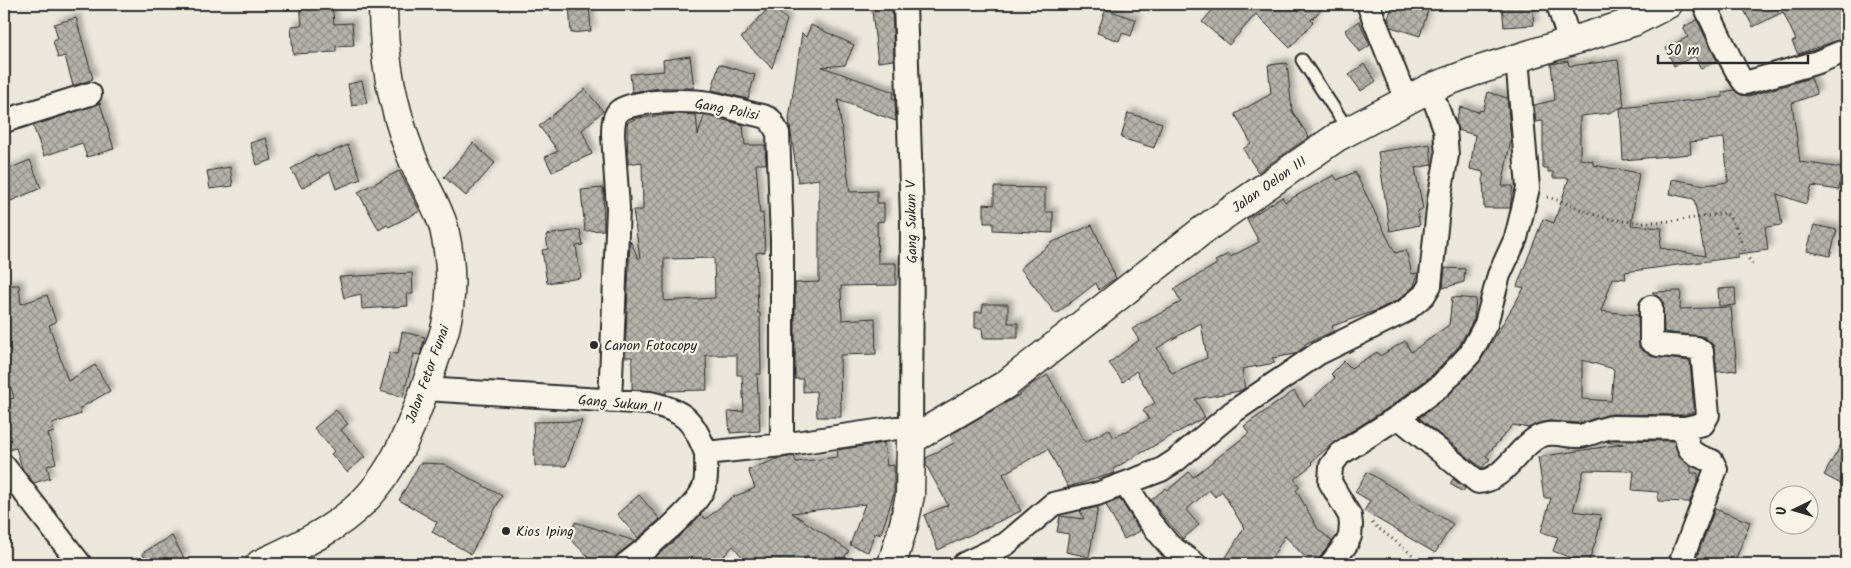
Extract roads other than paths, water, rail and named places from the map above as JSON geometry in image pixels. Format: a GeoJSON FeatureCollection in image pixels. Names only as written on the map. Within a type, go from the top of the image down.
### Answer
{"type":"FeatureCollection","features":[{"type":"Feature","properties":{"kind":"street","name":"Jalan Fetor Funai"},"geometry":{"type":"LineString","coordinates":[[263,564],[338,524],[379,485],[394,461],[425,389],[446,326],[450,289],[449,253],[443,225],[411,156],[391,96],[383,39],[383,4]]}},
{"type":"Feature","properties":{"kind":"street","name":"Gang Sukun V"},"geometry":{"type":"LineString","coordinates":[[905,4],[912,218],[911,433]]}},
{"type":"Feature","properties":{"kind":"street"},"geometry":{"type":"LineString","coordinates":[[1368,4],[1406,100]]}},
{"type":"Feature","properties":{"kind":"street"},"geometry":{"type":"LineString","coordinates":[[1558,4],[1570,43]]}},
{"type":"Feature","properties":{"kind":"street","name":"Jalan Oelon III"},"geometry":{"type":"LineString","coordinates":[[911,433],[1005,385],[1027,365],[1204,230],[1349,132],[1430,88],[1517,58],[1633,22],[1668,4]]}},
{"type":"Feature","properties":{"kind":"street"},"geometry":{"type":"LineString","coordinates":[[1704,4],[1725,44],[1736,72],[1740,79],[1746,83],[1818,62],[1847,50]]}},
{"type":"Feature","properties":{"kind":"street"},"geometry":{"type":"LineString","coordinates":[[1331,564],[1350,536],[1350,516],[1330,482],[1331,466],[1340,454],[1398,417],[1440,386],[1470,354],[1486,324],[1499,275],[1516,238],[1528,188],[1517,58]]}},
{"type":"Feature","properties":{"kind":"street"},"geometry":{"type":"LineString","coordinates":[[964,564],[1006,544],[1043,510],[1053,504],[1126,485],[1175,461],[1233,412],[1319,353],[1405,310],[1424,295],[1430,285],[1432,273],[1438,200],[1447,156],[1445,129],[1430,88]]}},
{"type":"Feature","properties":{"kind":"street"},"geometry":{"type":"LineString","coordinates":[[4,121],[90,94]]}},
{"type":"Feature","properties":{"kind":"street","name":"Gang Polisi"},"geometry":{"type":"LineString","coordinates":[[610,402],[618,208],[613,123],[618,113],[625,107],[635,105],[685,102],[708,103],[763,116],[770,119],[778,133],[782,240],[782,445]]}},
{"type":"Feature","properties":{"kind":"street"},"geometry":{"type":"LineString","coordinates":[[1398,417],[1478,482],[1492,479],[1536,438],[1548,434],[1578,436],[1601,428],[1685,428],[1703,424],[1708,415],[1702,352],[1697,348],[1658,345],[1651,341],[1651,307]]}},
{"type":"Feature","properties":{"kind":"street","name":"Gang Sukun II"},"geometry":{"type":"LineString","coordinates":[[425,389],[650,403],[682,414],[691,422],[706,453]]}},
{"type":"Feature","properties":{"kind":"street"},"geometry":{"type":"LineString","coordinates":[[1680,564],[1716,469],[1712,461],[1691,453],[1687,448],[1685,428]]}},
{"type":"Feature","properties":{"kind":"street"},"geometry":{"type":"LineString","coordinates":[[626,564],[649,546],[698,497],[705,486],[706,453],[911,433],[910,495],[904,524],[892,564]]}},
{"type":"Feature","properties":{"kind":"street"},"geometry":{"type":"LineString","coordinates":[[4,466],[80,564]]}},
{"type":"Feature","properties":{"kind":"street"},"geometry":{"type":"LineString","coordinates":[[1126,485],[1150,522],[1170,546],[1195,564]]}},
{"type":"Feature","properties":{"kind":"lane"},"geometry":{"type":"LineString","coordinates":[[1302,60],[1349,132]]}},
{"type":"Feature","properties":{"kind":"place","name":"Canon Fotocopy"},"geometry":{"type":"Point","coordinates":[594,345]}},
{"type":"Feature","properties":{"kind":"place","name":"Kios Iping"},"geometry":{"type":"Point","coordinates":[506,531]}}]}
